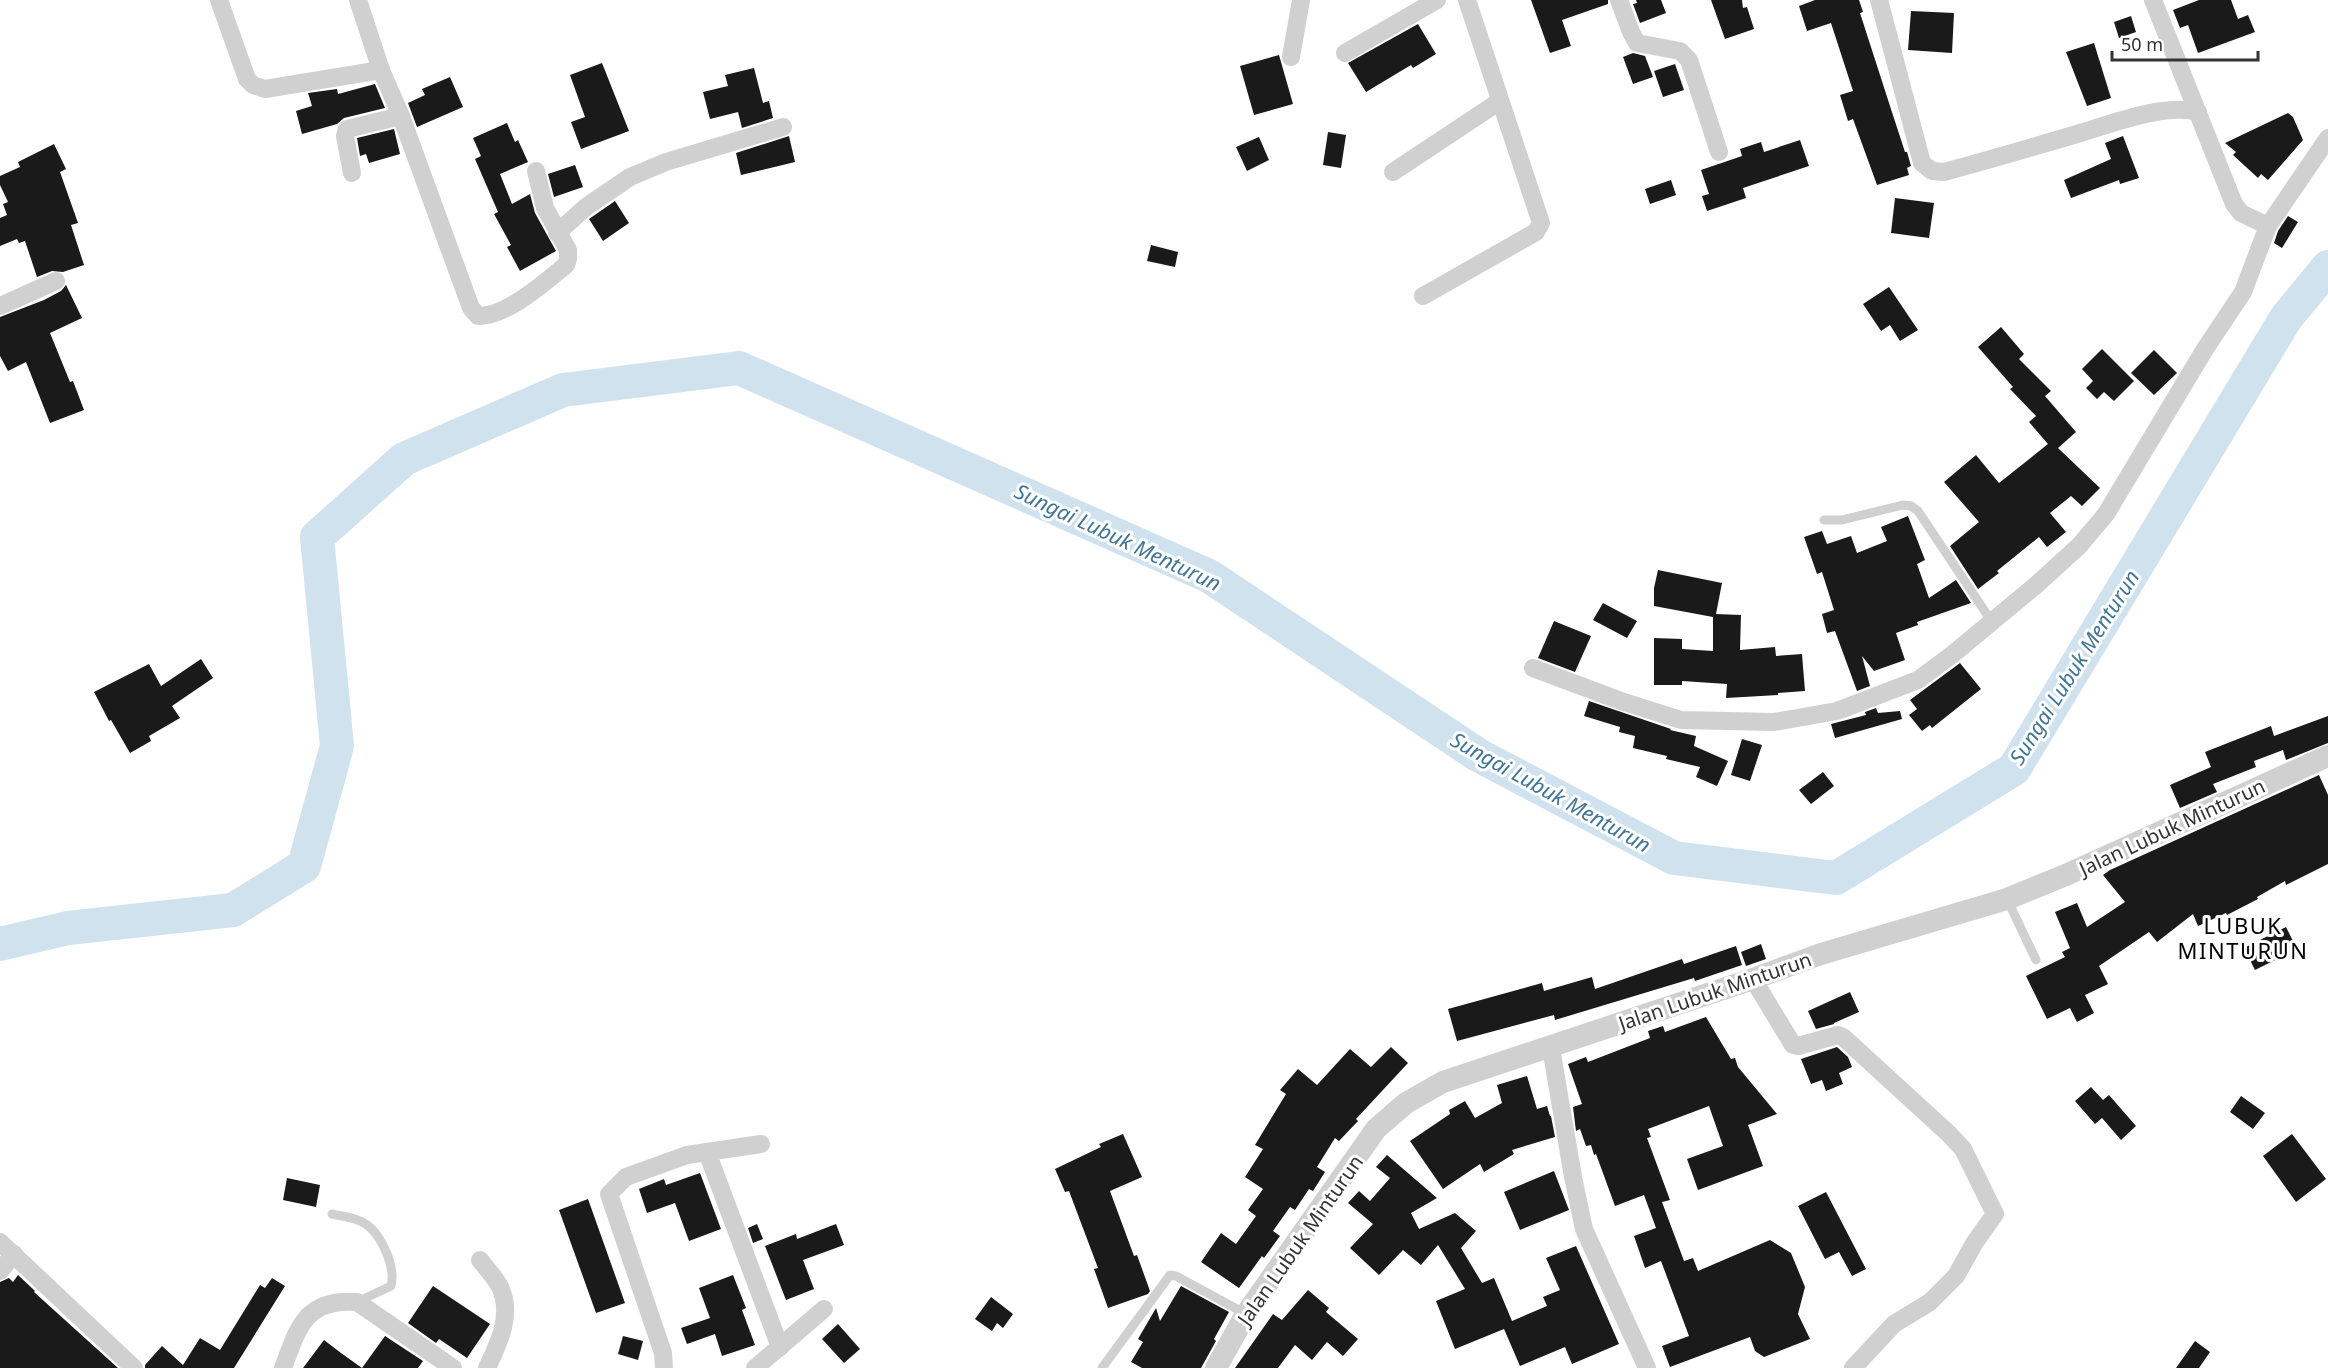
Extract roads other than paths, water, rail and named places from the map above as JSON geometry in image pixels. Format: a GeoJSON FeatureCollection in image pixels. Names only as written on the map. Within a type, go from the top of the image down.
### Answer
{"type":"FeatureCollection","features":[{"type":"Feature","properties":{"kind":"street"},"geometry":{"type":"LineString","coordinates":[[219,0],[247,79],[258,88],[266,89],[381,70]]}},
{"type":"Feature","properties":{"kind":"street"},"geometry":{"type":"LineString","coordinates":[[358,0],[381,70],[401,116],[471,308],[478,316],[487,316],[523,298],[566,265],[568,250],[545,208],[536,171]]}},
{"type":"Feature","properties":{"kind":"street"},"geometry":{"type":"LineString","coordinates":[[1291,57],[1301,0]]}},
{"type":"Feature","properties":{"kind":"street"},"geometry":{"type":"LineString","coordinates":[[1345,53],[1437,0]]}},
{"type":"Feature","properties":{"kind":"street"},"geometry":{"type":"LineString","coordinates":[[1423,296],[1536,232],[1541,223],[1467,0]]}},
{"type":"Feature","properties":{"kind":"street"},"geometry":{"type":"LineString","coordinates":[[1619,0],[1637,43],[1680,51],[1685,54],[1719,152]]}},
{"type":"Feature","properties":{"kind":"street"},"geometry":{"type":"LineString","coordinates":[[1879,0],[1922,163],[1932,171],[1944,172],[2133,118],[2188,109],[2198,112]]}},
{"type":"Feature","properties":{"kind":"street"},"geometry":{"type":"LineString","coordinates":[[2153,0],[2234,204],[2241,213],[2268,225]]}},
{"type":"Feature","properties":{"kind":"street"},"geometry":{"type":"LineString","coordinates":[[1393,172],[1500,101]]}},
{"type":"Feature","properties":{"kind":"street"},"geometry":{"type":"LineString","coordinates":[[352,173],[345,136],[347,129],[401,116]]}},
{"type":"Feature","properties":{"kind":"street"},"geometry":{"type":"LineString","coordinates":[[557,233],[586,207],[630,177],[666,162],[783,128]]}},
{"type":"Feature","properties":{"kind":"street"},"geometry":{"type":"LineString","coordinates":[[1533,668],[1621,701],[1681,720],[1774,722],[1837,711],[1918,680],[1992,622],[2079,546],[2106,514],[2205,349],[2243,292],[2268,225],[2328,138]]}},
{"type":"Feature","properties":{"kind":"street"},"geometry":{"type":"LineString","coordinates":[[0,306],[56,281]]}},
{"type":"Feature","properties":{"kind":"street","name":"Jalan Lubuk Minturun"},"geometry":{"type":"LineString","coordinates":[[1219,1366],[1246,1314],[1376,1130],[1406,1103],[1443,1082],[1551,1048],[1821,954],[2007,899],[2068,874],[2328,756]]}},
{"type":"Feature","properties":{"kind":"street"},"geometry":{"type":"LineString","coordinates":[[1753,979],[1793,1045],[1798,1046],[1838,1035],[1843,1037],[1949,1134],[1962,1149],[1995,1214],[1974,1242],[1956,1276],[1930,1302],[1894,1324],[1853,1368]]}},
{"type":"Feature","properties":{"kind":"street"},"geometry":{"type":"LineString","coordinates":[[1551,1048],[1584,1229],[1647,1368]]}},
{"type":"Feature","properties":{"kind":"street"},"geometry":{"type":"LineString","coordinates":[[664,1368],[663,1353],[609,1194],[626,1177],[687,1155],[761,1144]]}},
{"type":"Feature","properties":{"kind":"street"},"geometry":{"type":"LineString","coordinates":[[707,1152],[780,1347]]}},
{"type":"Feature","properties":{"kind":"street"},"geometry":{"type":"LineString","coordinates":[[0,1242],[134,1368]]}},
{"type":"Feature","properties":{"kind":"street"},"geometry":{"type":"LineString","coordinates":[[0,1271],[14,1254]]}},
{"type":"Feature","properties":{"kind":"street"},"geometry":{"type":"LineString","coordinates":[[480,1260],[499,1284],[504,1297],[503,1333],[487,1368]]}},
{"type":"Feature","properties":{"kind":"street"},"geometry":{"type":"LineString","coordinates":[[283,1368],[299,1326],[314,1311],[344,1301],[357,1302],[453,1368]]}},
{"type":"Feature","properties":{"kind":"street"},"geometry":{"type":"LineString","coordinates":[[755,1368],[824,1309]]}},
{"type":"Feature","properties":{"kind":"lane"},"geometry":{"type":"LineString","coordinates":[[1824,520],[1842,520],[1903,505],[1911,506],[1918,511],[1992,622]]}},
{"type":"Feature","properties":{"kind":"lane"},"geometry":{"type":"LineString","coordinates":[[2007,899],[2036,960]]}},
{"type":"Feature","properties":{"kind":"lane"},"geometry":{"type":"LineString","coordinates":[[332,1214],[360,1221],[375,1231],[389,1262],[393,1277],[391,1286],[357,1302]]}},
{"type":"Feature","properties":{"kind":"lane"},"geometry":{"type":"LineString","coordinates":[[1102,1368],[1170,1275],[1176,1276],[1246,1314]]}},
{"type":"Feature","properties":{"kind":"waterway","name":"Sungai Lubuk Menturun"},"geometry":{"type":"LineString","coordinates":[[0,944],[68,928],[233,910],[304,866],[337,746],[317,537],[404,459],[563,390],[739,368],[1209,576],[1478,755],[1674,858],[1836,878],[2014,769],[2286,318],[2328,267]]}},
{"type":"Feature","properties":{"kind":"district","name":"LUBUK MINTURUN"},"geometry":{"type":"Point","coordinates":[2243,938]}}]}
